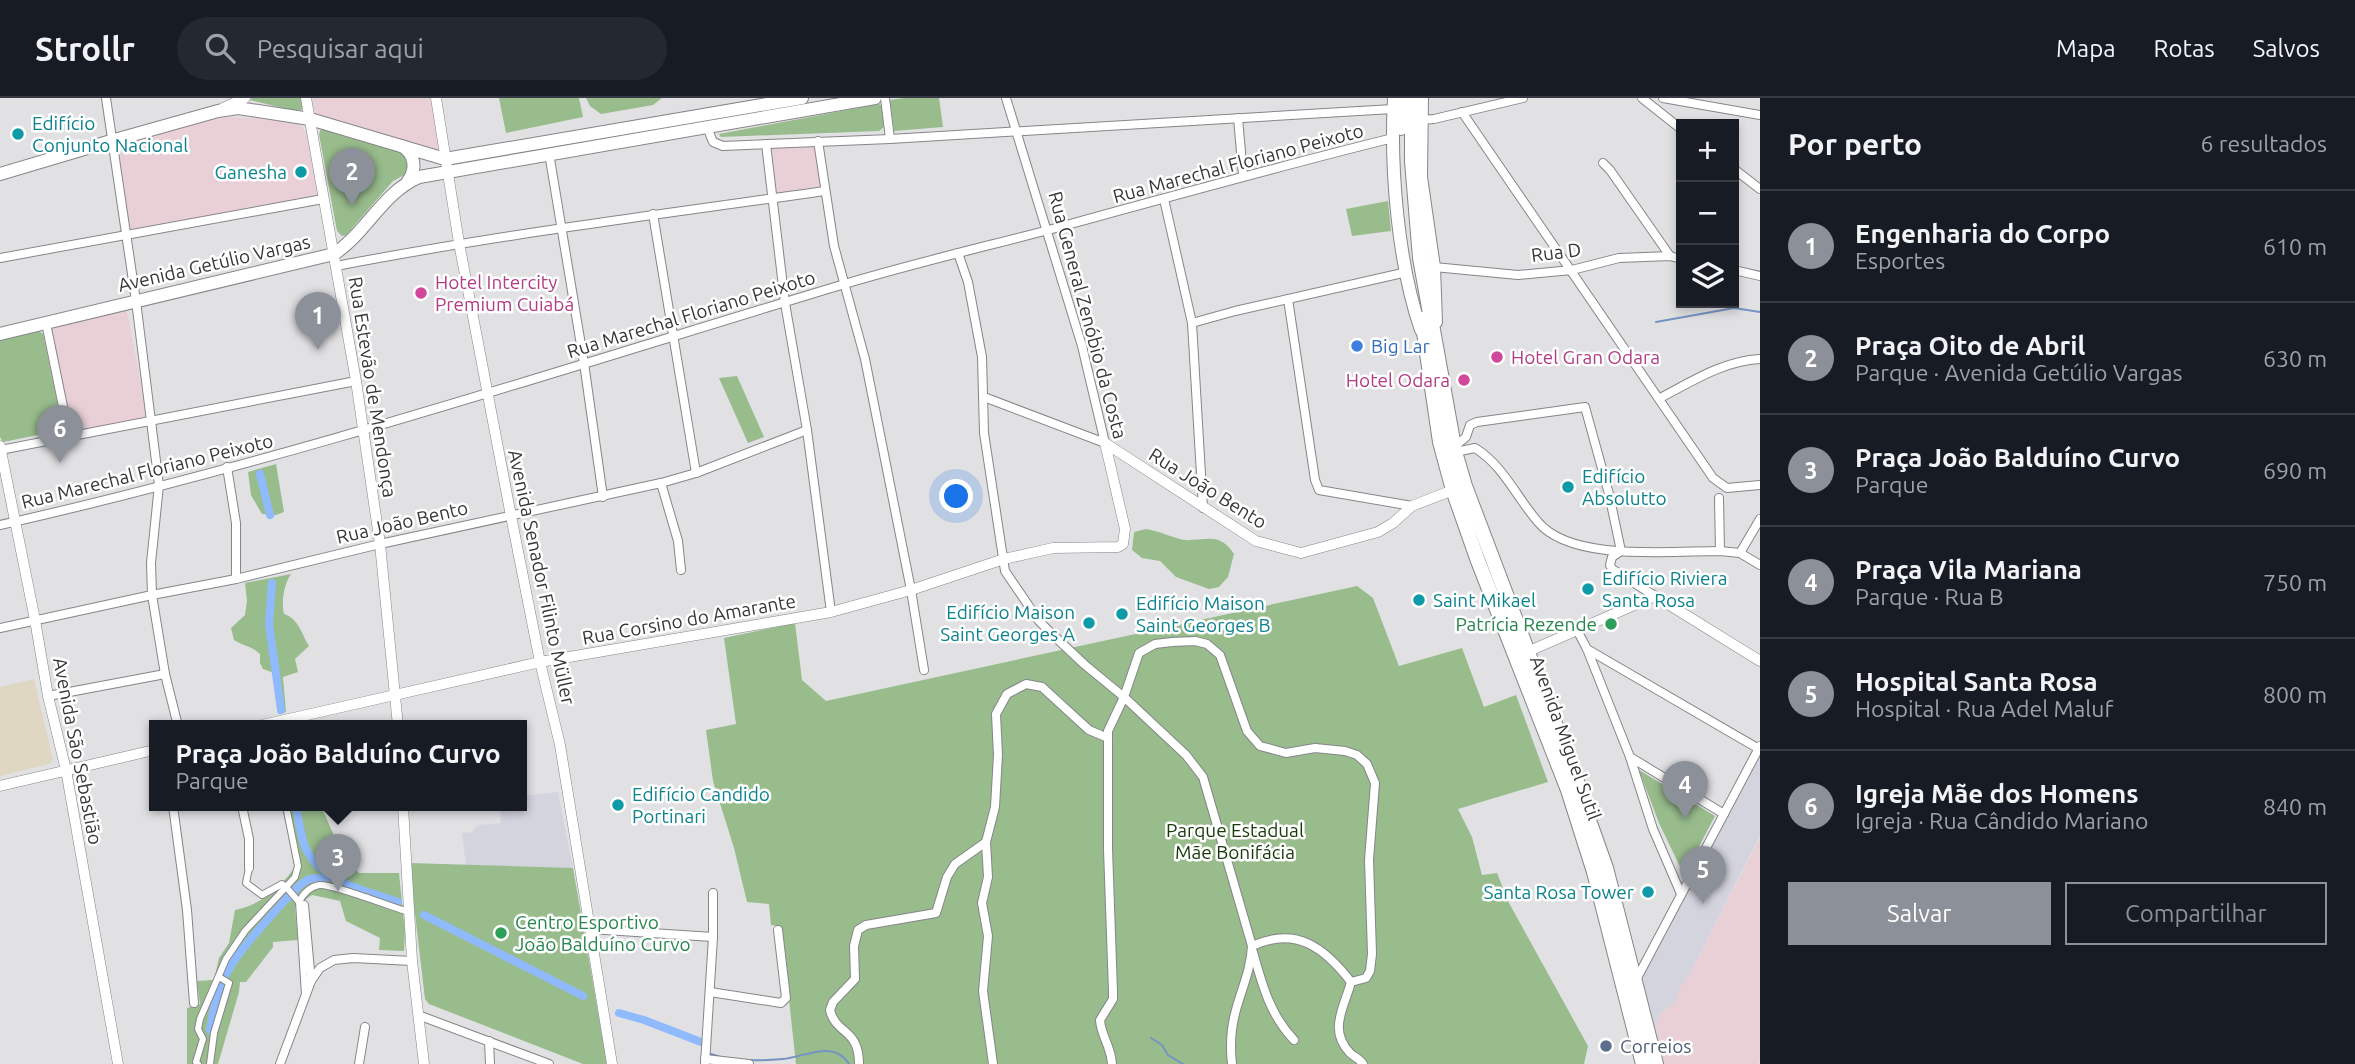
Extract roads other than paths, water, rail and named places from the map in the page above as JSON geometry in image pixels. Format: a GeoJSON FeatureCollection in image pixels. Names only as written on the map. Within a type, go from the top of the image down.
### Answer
{"type":"FeatureCollection","features":[{"type":"Feature","properties":{"kind":"highway"},"geometry":{"type":"LineString","coordinates":[[1412,98],[1412,161],[1431,344]]}},
{"type":"Feature","properties":{"kind":"highway"},"geometry":{"type":"LineString","coordinates":[[1396,102],[1406,195],[1431,344]]}},
{"type":"Feature","properties":{"kind":"highway","name":"Avenida Miguel Sutil"},"geometry":{"type":"LineString","coordinates":[[1431,344],[1459,445],[1465,486],[1579,788],[1606,868],[1656,1064]]}},
{"type":"Feature","properties":{"kind":"highway","name":"Avenida Miguel Sutil"},"geometry":{"type":"LineString","coordinates":[[1431,344],[1440,443],[1453,490],[1568,790],[1594,872],[1643,1064]]}},
{"type":"Feature","properties":{"kind":"main road"},"geometry":{"type":"LineString","coordinates":[[408,181],[446,165],[802,98]]}},
{"type":"Feature","properties":{"kind":"main road"},"geometry":{"type":"LineString","coordinates":[[0,174],[218,111],[248,108],[310,119],[401,145],[446,165],[549,153],[876,98]]}},
{"type":"Feature","properties":{"kind":"main road","name":"Avenida Miguel Sutil"},"geometry":{"type":"LineString","coordinates":[[1422,98],[1421,177],[1434,267],[1431,344]]}},
{"type":"Feature","properties":{"kind":"main road","name":"Avenida Miguel Sutil"},"geometry":{"type":"LineString","coordinates":[[1396,102],[1393,138],[1397,201],[1407,272],[1414,309],[1431,344]]}},
{"type":"Feature","properties":{"kind":"main road"},"geometry":{"type":"LineString","coordinates":[[401,145],[412,156],[414,170],[408,181]]}},
{"type":"Feature","properties":{"kind":"main road","name":"Avenida Getúlio Vargas"},"geometry":{"type":"LineString","coordinates":[[0,334],[136,301],[335,260],[393,193],[408,181]]}},
{"type":"Feature","properties":{"kind":"street"},"geometry":{"type":"LineString","coordinates":[[106,98],[136,301],[159,485],[152,595],[165,674],[176,720]]}},
{"type":"Feature","properties":{"kind":"street"},"geometry":{"type":"LineString","coordinates":[[218,111],[245,98]]}},
{"type":"Feature","properties":{"kind":"street","name":"Rua Estevão de Mendonça"},"geometry":{"type":"LineString","coordinates":[[306,98],[356,381],[380,544],[397,720]]}},
{"type":"Feature","properties":{"kind":"street","name":"Avenida Senador Filinto Müller"},"geometry":{"type":"LineString","coordinates":[[436,98],[459,243],[510,516],[560,745],[612,1064]]}},
{"type":"Feature","properties":{"kind":"street"},"geometry":{"type":"LineString","coordinates":[[885,98],[890,139]]}},
{"type":"Feature","properties":{"kind":"street","name":"Rua General Zenóbio da Costa"},"geometry":{"type":"LineString","coordinates":[[1006,98],[1082,346],[1125,529],[1123,544]]}},
{"type":"Feature","properties":{"kind":"street"},"geometry":{"type":"LineString","coordinates":[[1421,120],[1523,98]]}},
{"type":"Feature","properties":{"kind":"street"},"geometry":{"type":"LineString","coordinates":[[1642,98],[1676,125]]}},
{"type":"Feature","properties":{"kind":"street"},"geometry":{"type":"LineString","coordinates":[[1663,98],[1760,115]]}},
{"type":"Feature","properties":{"kind":"street"},"geometry":{"type":"LineString","coordinates":[[707,127],[710,139],[719,145],[766,144],[1238,118],[1396,102]]}},
{"type":"Feature","properties":{"kind":"street"},"geometry":{"type":"LineString","coordinates":[[1462,112],[1713,478],[1727,488],[1760,485]]}},
{"type":"Feature","properties":{"kind":"street"},"geometry":{"type":"LineString","coordinates":[[1238,118],[1243,175]]}},
{"type":"Feature","properties":{"kind":"street","name":"Rua Marechal Floriano Peixoto"},"geometry":{"type":"LineString","coordinates":[[0,525],[363,430],[843,285],[958,253],[1243,175],[1393,138]]}},
{"type":"Feature","properties":{"kind":"street"},"geometry":{"type":"LineString","coordinates":[[818,141],[824,191],[843,285],[866,359],[924,670]]}},
{"type":"Feature","properties":{"kind":"street"},"geometry":{"type":"LineString","coordinates":[[766,144],[785,303],[807,430],[831,612]]}},
{"type":"Feature","properties":{"kind":"street"},"geometry":{"type":"LineString","coordinates":[[549,153],[603,497]]}},
{"type":"Feature","properties":{"kind":"street"},"geometry":{"type":"LineString","coordinates":[[1607,166],[1670,256]]}},
{"type":"Feature","properties":{"kind":"street"},"geometry":{"type":"LineString","coordinates":[[1739,173],[1758,187]]}},
{"type":"Feature","properties":{"kind":"street"},"geometry":{"type":"LineString","coordinates":[[335,260],[824,191]]}},
{"type":"Feature","properties":{"kind":"street"},"geometry":{"type":"LineString","coordinates":[[1164,198],[1192,323],[1203,508]]}},
{"type":"Feature","properties":{"kind":"street"},"geometry":{"type":"LineString","coordinates":[[0,258],[323,199]]}},
{"type":"Feature","properties":{"kind":"street"},"geometry":{"type":"LineString","coordinates":[[653,214],[696,473]]}},
{"type":"Feature","properties":{"kind":"street"},"geometry":{"type":"LineString","coordinates":[[958,253],[968,282],[980,345],[984,433],[1004,567],[1008,577],[1039,621],[1186,755],[1203,777],[1262,984],[1279,1024],[1294,1040]]}},
{"type":"Feature","properties":{"kind":"street","name":"Rua D"},"geometry":{"type":"LineString","coordinates":[[1434,267],[1518,275],[1572,270],[1619,258],[1676,257]]}},
{"type":"Feature","properties":{"kind":"street"},"geometry":{"type":"LineString","coordinates":[[1739,271],[1760,276]]}},
{"type":"Feature","properties":{"kind":"street"},"geometry":{"type":"LineString","coordinates":[[1192,323],[1407,272]]}},
{"type":"Feature","properties":{"kind":"street"},"geometry":{"type":"LineString","coordinates":[[1288,299],[1315,480],[1319,490],[1412,506]]}},
{"type":"Feature","properties":{"kind":"street"},"geometry":{"type":"LineString","coordinates":[[46,323],[69,436]]}},
{"type":"Feature","properties":{"kind":"street"},"geometry":{"type":"LineString","coordinates":[[1660,398],[1724,365],[1760,359]]}},
{"type":"Feature","properties":{"kind":"street"},"geometry":{"type":"LineString","coordinates":[[0,448],[356,381]]}},
{"type":"Feature","properties":{"kind":"street","name":"Rua João Bento"},"geometry":{"type":"LineString","coordinates":[[984,397],[1105,443],[1256,541],[1301,553],[1378,532],[1412,506],[1453,490]]}},
{"type":"Feature","properties":{"kind":"street"},"geometry":{"type":"LineString","coordinates":[[1459,445],[1471,425],[1477,422],[1585,407],[1609,494],[1621,551]]}},
{"type":"Feature","properties":{"kind":"street","name":"Rua João Bento"},"geometry":{"type":"LineString","coordinates":[[0,628],[236,579],[380,544],[662,483],[696,473],[807,430]]}},
{"type":"Feature","properties":{"kind":"street"},"geometry":{"type":"LineString","coordinates":[[1459,445],[1484,453],[1505,475],[1542,528],[1553,536],[1588,549],[1740,553],[1760,565]]}},
{"type":"Feature","properties":{"kind":"street"},"geometry":{"type":"LineString","coordinates":[[1459,445],[1475,448]]}},
{"type":"Feature","properties":{"kind":"street","name":"Avenida São Sebastião"},"geometry":{"type":"LineString","coordinates":[[0,448],[36,620],[48,696],[66,769],[118,1064]]}},
{"type":"Feature","properties":{"kind":"street"},"geometry":{"type":"LineString","coordinates":[[227,467],[236,523],[236,579]]}},
{"type":"Feature","properties":{"kind":"street"},"geometry":{"type":"LineString","coordinates":[[662,483],[678,541],[681,570]]}},
{"type":"Feature","properties":{"kind":"street"},"geometry":{"type":"LineString","coordinates":[[1719,498],[1720,551]]}},
{"type":"Feature","properties":{"kind":"street"},"geometry":{"type":"LineString","coordinates":[[1740,553],[1760,519]]}},
{"type":"Feature","properties":{"kind":"street","name":"Rua Corsino do Amarante"},"geometry":{"type":"LineString","coordinates":[[288,720],[540,662],[831,612],[911,590],[1004,559],[1053,548],[1118,547],[1123,544]]}},
{"type":"Feature","properties":{"kind":"street"},"geometry":{"type":"LineString","coordinates":[[1621,551],[1612,556],[1612,569],[1760,661]]}},
{"type":"Feature","properties":{"kind":"street"},"geometry":{"type":"LineString","coordinates":[[1527,652],[1655,596]]}},
{"type":"Feature","properties":{"kind":"street"},"geometry":{"type":"LineString","coordinates":[[1577,630],[1630,757],[1653,829],[1681,894]]}},
{"type":"Feature","properties":{"kind":"street"},"geometry":{"type":"LineString","coordinates":[[1112,1064],[1111,1052],[1100,1020],[1113,999],[1114,992],[1108,849],[1108,731],[1124,697],[1139,653],[1147,646],[1195,641],[1208,644],[1220,655],[1247,731],[1260,747],[1286,753],[1315,748],[1345,751],[1357,755],[1367,764],[1375,783],[1368,860],[1370,971],[1362,981],[1351,982]]}},
{"type":"Feature","properties":{"kind":"street"},"geometry":{"type":"LineString","coordinates":[[1587,649],[1759,747],[1636,980]]}},
{"type":"Feature","properties":{"kind":"street"},"geometry":{"type":"LineString","coordinates":[[48,696],[165,674]]}},
{"type":"Feature","properties":{"kind":"street"},"geometry":{"type":"LineString","coordinates":[[993,1064],[983,991],[988,936],[982,903],[988,877],[986,842],[995,807],[998,755],[996,715],[1007,694],[1026,684],[1042,687],[1089,730],[1108,738]]}},
{"type":"Feature","properties":{"kind":"street"},"geometry":{"type":"LineString","coordinates":[[0,786],[149,751]]}},
{"type":"Feature","properties":{"kind":"street"},"geometry":{"type":"LineString","coordinates":[[1630,757],[1724,814]]}},
{"type":"Feature","properties":{"kind":"street"},"geometry":{"type":"LineString","coordinates":[[174,811],[187,910],[194,1003]]}},
{"type":"Feature","properties":{"kind":"street"},"geometry":{"type":"LineString","coordinates":[[243,811],[249,839],[246,883],[262,895],[282,884],[294,896],[311,981]]}},
{"type":"Feature","properties":{"kind":"street"},"geometry":{"type":"LineString","coordinates":[[287,811],[298,866],[294,896],[305,996]]}},
{"type":"Feature","properties":{"kind":"street"},"geometry":{"type":"LineString","coordinates":[[403,811],[412,961],[424,1064]]}},
{"type":"Feature","properties":{"kind":"street"},"geometry":{"type":"LineString","coordinates":[[859,1064],[859,1050],[855,1041],[835,1021],[830,1010],[855,979],[855,934],[866,925],[936,913],[942,890],[955,864],[986,842]]}},
{"type":"Feature","properties":{"kind":"street"},"geometry":{"type":"LineString","coordinates":[[198,1064],[196,1062],[203,1039],[198,1029],[200,1019],[226,960],[245,931],[294,896],[326,885],[410,912]]}},
{"type":"Feature","properties":{"kind":"street"},"geometry":{"type":"LineString","coordinates":[[713,893],[705,1062],[749,1064]]}},
{"type":"Feature","properties":{"kind":"street"},"geometry":{"type":"LineString","coordinates":[[590,929],[713,937]]}},
{"type":"Feature","properties":{"kind":"street"},"geometry":{"type":"LineString","coordinates":[[710,992],[781,1003],[784,1001],[786,998],[778,930]]}},
{"type":"Feature","properties":{"kind":"street"},"geometry":{"type":"LineString","coordinates":[[1252,946],[1270,938],[1309,944],[1325,952],[1351,982]]}},
{"type":"Feature","properties":{"kind":"street"},"geometry":{"type":"LineString","coordinates":[[1232,1064],[1231,1047],[1236,1011],[1252,946]]}},
{"type":"Feature","properties":{"kind":"street"},"geometry":{"type":"LineString","coordinates":[[280,1064],[311,981],[320,968],[334,960],[354,958],[412,961]]}},
{"type":"Feature","properties":{"kind":"street"},"geometry":{"type":"LineString","coordinates":[[210,1064],[214,1033],[229,983],[219,977]]}},
{"type":"Feature","properties":{"kind":"street"},"geometry":{"type":"LineString","coordinates":[[1351,982],[1337,1031],[1350,1053],[1363,1064]]}},
{"type":"Feature","properties":{"kind":"street"},"geometry":{"type":"LineString","coordinates":[[418,1016],[549,1064]]}},
{"type":"Feature","properties":{"kind":"street"},"geometry":{"type":"LineString","coordinates":[[359,1064],[366,1027]]}},
{"type":"Feature","properties":{"kind":"street"},"geometry":{"type":"LineString","coordinates":[[489,1041],[491,1064]]}},
{"type":"Feature","properties":{"kind":"waterway"},"geometry":{"type":"LineString","coordinates":[[1656,322],[1734,308],[1760,312]]}},
{"type":"Feature","properties":{"kind":"waterway"},"geometry":{"type":"LineString","coordinates":[[260,474],[270,515]]}},
{"type":"Feature","properties":{"kind":"waterway"},"geometry":{"type":"LineString","coordinates":[[272,583],[269,624],[281,710]]}},
{"type":"Feature","properties":{"kind":"waterway"},"geometry":{"type":"LineString","coordinates":[[297,811],[306,849],[313,861],[346,884],[398,902]]}},
{"type":"Feature","properties":{"kind":"waterway"},"geometry":{"type":"LineString","coordinates":[[210,1030],[221,984],[248,943],[300,885],[309,879],[331,877]]}},
{"type":"Feature","properties":{"kind":"waterway"},"geometry":{"type":"LineString","coordinates":[[424,915],[583,996]]}},
{"type":"Feature","properties":{"kind":"waterway"},"geometry":{"type":"LineString","coordinates":[[619,1013],[701,1042]]}},
{"type":"Feature","properties":{"kind":"waterway"},"geometry":{"type":"LineString","coordinates":[[1151,1038],[1162,1045],[1168,1055],[1183,1064]]}},
{"type":"Feature","properties":{"kind":"waterway"},"geometry":{"type":"LineString","coordinates":[[711,1054],[737,1060],[765,1060],[827,1051],[835,1052],[849,1064]]}},
{"type":"Feature","properties":{"kind":"place","name":"Edifício Conjunto Nacional"},"geometry":{"type":"Point","coordinates":[18,134]}},
{"type":"Feature","properties":{"kind":"place","name":"Ganesha"},"geometry":{"type":"Point","coordinates":[301,172]}},
{"type":"Feature","properties":{"kind":"place","name":"Praça Oito de Abril"},"geometry":{"type":"Point","coordinates":[352,206]}},
{"type":"Feature","properties":{"kind":"place","name":"Hotel Intercity Premium Cuiabá"},"geometry":{"type":"Point","coordinates":[421,293]}},
{"type":"Feature","properties":{"kind":"place","name":"Big Lar"},"geometry":{"type":"Point","coordinates":[1357,346]}},
{"type":"Feature","properties":{"kind":"place","name":"Engenharia do Corpo"},"geometry":{"type":"Point","coordinates":[318,350]}},
{"type":"Feature","properties":{"kind":"place","name":"Hotel Gran Odara"},"geometry":{"type":"Point","coordinates":[1497,357]}},
{"type":"Feature","properties":{"kind":"place","name":"Hotel Odara"},"geometry":{"type":"Point","coordinates":[1464,380]}},
{"type":"Feature","properties":{"kind":"place","name":"Igreja Mãe dos Homens"},"geometry":{"type":"Point","coordinates":[60,463]}},
{"type":"Feature","properties":{"kind":"place","name":"Edifício Absolutto"},"geometry":{"type":"Point","coordinates":[1568,487]}},
{"type":"Feature","properties":{"kind":"place","name":"Edifício Riviera Santa Rosa"},"geometry":{"type":"Point","coordinates":[1588,589]}},
{"type":"Feature","properties":{"kind":"place","name":"Saint Mikael"},"geometry":{"type":"Point","coordinates":[1419,600]}},
{"type":"Feature","properties":{"kind":"place","name":"Edifício Maison Saint Georges B"},"geometry":{"type":"Point","coordinates":[1122,614]}},
{"type":"Feature","properties":{"kind":"place","name":"Edifício Maison Saint Georges A"},"geometry":{"type":"Point","coordinates":[1089,623]}},
{"type":"Feature","properties":{"kind":"place","name":"Patrícia Rezende"},"geometry":{"type":"Point","coordinates":[1611,624]}},
{"type":"Feature","properties":{"kind":"place","name":"Edifício Candido Portinari"},"geometry":{"type":"Point","coordinates":[618,805]}},
{"type":"Feature","properties":{"kind":"place","name":"Praça Vila Mariana"},"geometry":{"type":"Point","coordinates":[1685,819]}},
{"type":"Feature","properties":{"kind":"place","name":"Praça João Balduíno Curvo"},"geometry":{"type":"Point","coordinates":[338,892]}},
{"type":"Feature","properties":{"kind":"place","name":"Santa Rosa Tower"},"geometry":{"type":"Point","coordinates":[1648,892]}},
{"type":"Feature","properties":{"kind":"place","name":"Hospital Santa Rosa"},"geometry":{"type":"Point","coordinates":[1703,904]}},
{"type":"Feature","properties":{"kind":"place","name":"Centro Esportivo João Balduíno Curvo"},"geometry":{"type":"Point","coordinates":[501,933]}},
{"type":"Feature","properties":{"kind":"place","name":"Correios"},"geometry":{"type":"Point","coordinates":[1606,1046]}},
{"type":"Feature","properties":{"kind":"park label","name":"Parque Estadual Mãe Bonifácia"},"geometry":{"type":"Point","coordinates":[1235,841]}}]}
